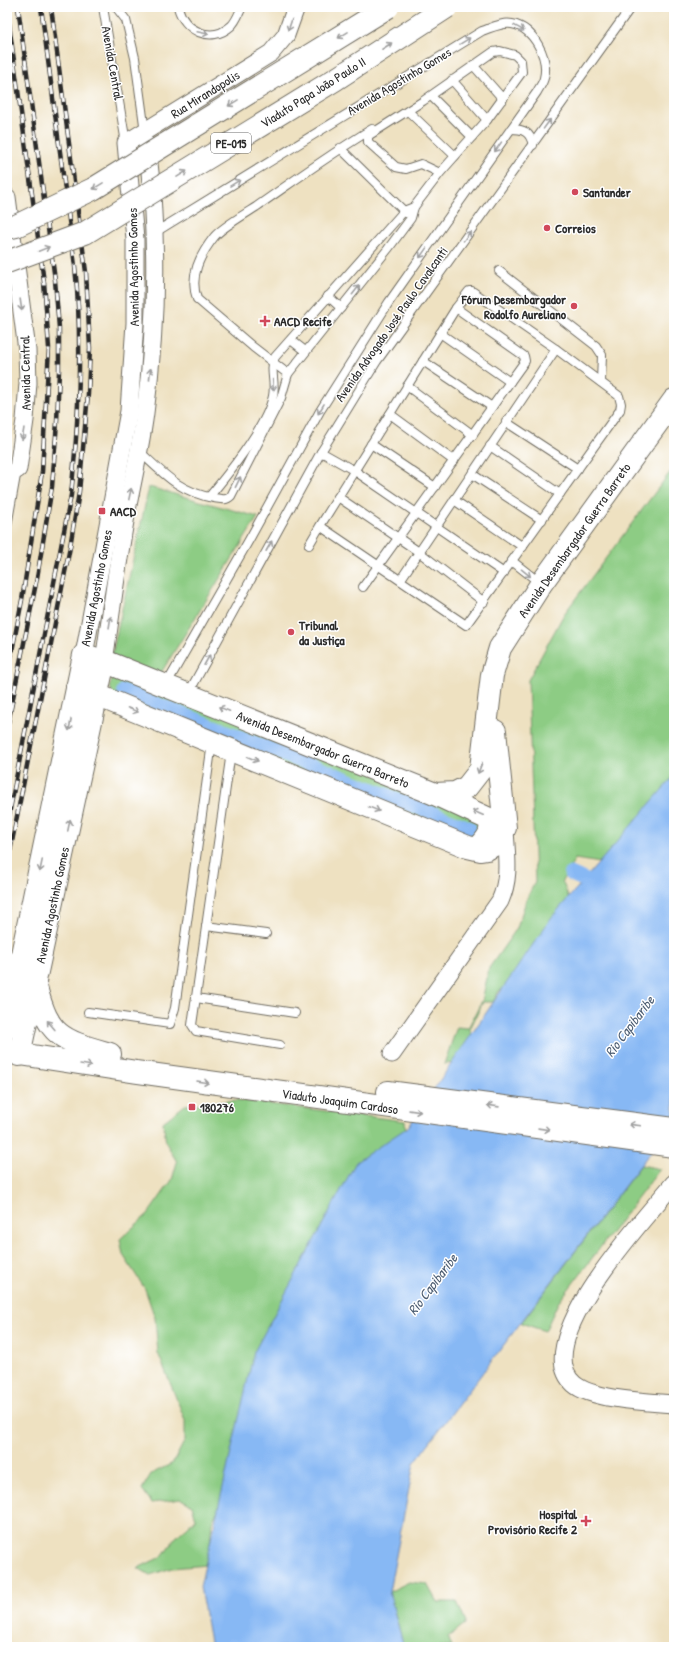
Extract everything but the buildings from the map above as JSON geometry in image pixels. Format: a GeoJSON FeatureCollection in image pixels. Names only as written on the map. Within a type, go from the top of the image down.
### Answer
{"type":"FeatureCollection","features":[{"type":"Feature","properties":{"kind":"main road","name":"PE-015"},"geometry":{"type":"LineString","coordinates":[[7,228],[16,226],[93,189],[388,7]]}},
{"type":"Feature","properties":{"kind":"main road","name":"Viaduto Papa João Paulo II"},"geometry":{"type":"LineString","coordinates":[[7,262],[85,233],[336,79],[447,7]]}},
{"type":"Feature","properties":{"kind":"main road","name":"Avenida Desembargador Guerra Barreto"},"geometry":{"type":"LineString","coordinates":[[94,658],[165,685],[435,794],[455,792],[467,787],[480,768],[492,675],[500,648],[541,584],[674,400]]}},
{"type":"Feature","properties":{"kind":"main road","name":"Avenida Agostinho Gomes"},"geometry":{"type":"LineString","coordinates":[[11,1036],[94,658]]}},
{"type":"Feature","properties":{"kind":"main road","name":"Avenida Desembargador Guerra Barreto"},"geometry":{"type":"LineString","coordinates":[[491,688],[505,828]]}},
{"type":"Feature","properties":{"kind":"main road","name":"Avenida Agostinho Gomes"},"geometry":{"type":"LineString","coordinates":[[11,1036],[35,984],[87,691]]}},
{"type":"Feature","properties":{"kind":"main road"},"geometry":{"type":"LineString","coordinates":[[87,691],[470,848],[481,850],[494,844],[505,828]]}},
{"type":"Feature","properties":{"kind":"main road"},"geometry":{"type":"LineString","coordinates":[[435,794],[489,819],[491,824],[490,833],[486,840],[480,845],[470,848]]}},
{"type":"Feature","properties":{"kind":"main road"},"geometry":{"type":"LineString","coordinates":[[35,984],[46,1019],[60,1035],[82,1046],[110,1054]]}},
{"type":"Feature","properties":{"kind":"main road","name":"Viaduto Joaquim Cardoso"},"geometry":{"type":"LineString","coordinates":[[11,1036],[110,1054],[138,1066],[674,1129]]}},
{"type":"Feature","properties":{"kind":"main road","name":"Viaduto Joaquim Cardoso"},"geometry":{"type":"LineString","coordinates":[[11,1036],[138,1066],[674,1146]]}},
{"type":"Feature","properties":{"kind":"street","name":"Rua Mirandopolis"},"geometry":{"type":"LineString","coordinates":[[126,143],[145,133],[271,53],[281,43],[286,35],[296,7]]}},
{"type":"Feature","properties":{"kind":"street","name":"Avenida Agostinho Gomes"},"geometry":{"type":"LineString","coordinates":[[94,658],[139,451],[149,383],[154,311],[154,233],[150,173],[145,133]]}},
{"type":"Feature","properties":{"kind":"street","name":"Avenida Agostinho Gomes"},"geometry":{"type":"LineString","coordinates":[[94,658],[122,448],[129,411],[135,323],[135,240],[126,143]]}},
{"type":"Feature","properties":{"kind":"street","name":"Avenida Central"},"geometry":{"type":"LineString","coordinates":[[7,197],[27,350],[28,383],[25,420],[12,473]]}},
{"type":"Feature","properties":{"kind":"street","name":"Avenida Desembargador Guerra Barreto"},"geometry":{"type":"LineString","coordinates":[[392,1054],[500,901],[506,887],[507,872],[505,828]]}},
{"type":"Feature","properties":{"kind":"street"},"geometry":{"type":"LineString","coordinates":[[674,1183],[597,1277],[574,1319],[563,1343],[564,1364],[569,1380],[575,1386],[596,1394],[615,1398],[674,1404]]}},
{"type":"Feature","properties":{"kind":"lane","name":"Avenida Central"},"geometry":{"type":"LineString","coordinates":[[103,7],[126,143]]}},
{"type":"Feature","properties":{"kind":"lane","name":"Avenida Central"},"geometry":{"type":"LineString","coordinates":[[116,7],[126,20],[135,58],[145,133]]}},
{"type":"Feature","properties":{"kind":"lane"},"geometry":{"type":"LineString","coordinates":[[178,7],[180,15],[185,23],[193,30],[203,34],[213,34],[224,31],[232,25],[242,7]]}},
{"type":"Feature","properties":{"kind":"lane","name":"Avenida Advogado José Paulo Cavalcanti"},"geometry":{"type":"LineString","coordinates":[[188,695],[320,452],[377,361],[631,7]]}},
{"type":"Feature","properties":{"kind":"lane","name":"Avenida Advogado José Paulo Cavalcanti"},"geometry":{"type":"LineString","coordinates":[[165,685],[249,540],[320,411],[389,302],[537,92],[544,78],[545,64],[540,47],[532,36],[512,24],[500,25],[482,31]]}},
{"type":"Feature","properties":{"kind":"lane","name":"Avenida Agostinho Gomes"},"geometry":{"type":"LineString","coordinates":[[154,233],[482,31]]}},
{"type":"Feature","properties":{"kind":"lane"},"geometry":{"type":"LineString","coordinates":[[122,448],[139,451],[153,466],[172,481],[184,488],[209,497],[224,500],[231,496],[281,398],[288,374],[388,249],[411,218],[414,207],[440,173],[487,120],[503,99],[522,72],[521,61],[515,55],[500,51],[493,52],[406,113],[368,136],[368,142],[396,167],[406,169],[421,164],[440,173]]}},
{"type":"Feature","properties":{"kind":"lane"},"geometry":{"type":"LineString","coordinates":[[473,65],[503,99]]}},
{"type":"Feature","properties":{"kind":"lane"},"geometry":{"type":"LineString","coordinates":[[452,80],[487,120]]}},
{"type":"Feature","properties":{"kind":"lane"},"geometry":{"type":"LineString","coordinates":[[431,96],[472,137]]}},
{"type":"Feature","properties":{"kind":"lane"},"geometry":{"type":"LineString","coordinates":[[288,374],[197,299],[193,288],[194,276],[200,259],[214,236],[340,148],[389,118],[406,113]]}},
{"type":"Feature","properties":{"kind":"lane"},"geometry":{"type":"LineString","coordinates":[[406,113],[455,156]]}},
{"type":"Feature","properties":{"kind":"lane"},"geometry":{"type":"LineString","coordinates":[[511,129],[530,134],[533,145]]}},
{"type":"Feature","properties":{"kind":"lane"},"geometry":{"type":"LineString","coordinates":[[340,148],[411,218]]}},
{"type":"Feature","properties":{"kind":"lane"},"geometry":{"type":"LineString","coordinates":[[209,497],[231,471],[255,435],[270,406],[274,388],[271,366],[275,357],[404,211],[414,207]]}},
{"type":"Feature","properties":{"kind":"lane"},"geometry":{"type":"LineString","coordinates":[[378,240],[388,249]]}},
{"type":"Feature","properties":{"kind":"lane"},"geometry":{"type":"LineString","coordinates":[[499,271],[596,346],[602,355],[601,382]]}},
{"type":"Feature","properties":{"kind":"lane"},"geometry":{"type":"LineString","coordinates":[[309,545],[320,526],[440,333],[469,291],[472,291],[556,349],[619,396],[621,404],[620,410],[468,623],[462,624],[401,579],[320,526]]}},
{"type":"Feature","properties":{"kind":"lane"},"geometry":{"type":"LineString","coordinates":[[328,296],[341,308]]}},
{"type":"Feature","properties":{"kind":"lane"},"geometry":{"type":"LineString","coordinates":[[363,587],[525,361],[524,356],[456,308]]}},
{"type":"Feature","properties":{"kind":"lane"},"geometry":{"type":"LineString","coordinates":[[440,333],[510,382]]}},
{"type":"Feature","properties":{"kind":"lane"},"geometry":{"type":"LineString","coordinates":[[291,340],[305,351]]}},
{"type":"Feature","properties":{"kind":"lane"},"geometry":{"type":"LineString","coordinates":[[401,579],[556,349]]}},
{"type":"Feature","properties":{"kind":"lane"},"geometry":{"type":"LineString","coordinates":[[423,361],[492,407]]}},
{"type":"Feature","properties":{"kind":"lane"},"geometry":{"type":"LineString","coordinates":[[407,386],[472,434]]}},
{"type":"Feature","properties":{"kind":"lane"},"geometry":{"type":"LineString","coordinates":[[390,414],[454,461]]}},
{"type":"Feature","properties":{"kind":"lane"},"geometry":{"type":"LineString","coordinates":[[506,422],[578,469]]}},
{"type":"Feature","properties":{"kind":"lane"},"geometry":{"type":"LineString","coordinates":[[371,444],[434,487]]}},
{"type":"Feature","properties":{"kind":"lane"},"geometry":{"type":"LineString","coordinates":[[490,446],[560,494]]}},
{"type":"Feature","properties":{"kind":"lane"},"geometry":{"type":"LineString","coordinates":[[320,452],[355,471],[504,573]]}},
{"type":"Feature","properties":{"kind":"lane","name":"Avenida Central"},"geometry":{"type":"LineString","coordinates":[[7,526],[12,473]]}},
{"type":"Feature","properties":{"kind":"lane"},"geometry":{"type":"LineString","coordinates":[[472,474],[542,520]]}},
{"type":"Feature","properties":{"kind":"lane"},"geometry":{"type":"LineString","coordinates":[[338,497],[419,552],[484,602]]}},
{"type":"Feature","properties":{"kind":"lane"},"geometry":{"type":"LineString","coordinates":[[454,500],[523,547]]}},
{"type":"Feature","properties":{"kind":"lane"},"geometry":{"type":"LineString","coordinates":[[512,561],[541,584]]}},
{"type":"Feature","properties":{"kind":"lane"},"geometry":{"type":"LineString","coordinates":[[222,746],[206,926],[192,1025],[196,1031],[280,1045]]}},
{"type":"Feature","properties":{"kind":"lane"},"geometry":{"type":"LineString","coordinates":[[88,1012],[170,1024],[175,1008],[222,746]]}},
{"type":"Feature","properties":{"kind":"lane"},"geometry":{"type":"LineString","coordinates":[[206,926],[266,934]]}},
{"type":"Feature","properties":{"kind":"lane"},"geometry":{"type":"LineString","coordinates":[[196,998],[296,1012]]}},
{"type":"Feature","properties":{"kind":"green space"},"geometry":{"type":"Polygon","coordinates":[[[674,467],[674,787],[607,864],[575,859],[562,881],[571,901],[512,983],[499,991],[493,1002],[483,1002],[470,1029],[472,1041],[456,1063],[444,1064],[457,1027],[468,1028],[482,1001],[489,968],[517,928],[527,898],[535,882],[528,680],[564,614],[674,467]]]}},
{"type":"Feature","properties":{"kind":"green space"},"geometry":{"type":"Polygon","coordinates":[[[149,487],[258,517],[159,676],[111,659],[149,487]]]}},
{"type":"Feature","properties":{"kind":"green space"},"geometry":{"type":"Polygon","coordinates":[[[119,672],[477,816],[484,830],[470,843],[115,699],[111,691],[111,682],[119,672]]]}},
{"type":"Feature","properties":{"kind":"green space"},"geometry":{"type":"Polygon","coordinates":[[[238,1100],[405,1121],[406,1133],[212,1522],[208,1565],[172,1568],[150,1575],[138,1568],[163,1556],[176,1537],[196,1519],[192,1505],[181,1499],[152,1503],[142,1489],[151,1474],[173,1463],[185,1440],[185,1420],[158,1353],[155,1318],[145,1289],[123,1255],[120,1239],[148,1214],[172,1180],[177,1162],[166,1143],[163,1122],[185,1105],[238,1100]]]}},
{"type":"Feature","properties":{"kind":"green space"},"geometry":{"type":"Polygon","coordinates":[[[641,1165],[660,1169],[558,1303],[545,1331],[521,1323],[641,1165]]]}},
{"type":"Feature","properties":{"kind":"green space"},"geometry":{"type":"Polygon","coordinates":[[[409,1582],[427,1584],[437,1602],[457,1602],[466,1623],[448,1637],[452,1647],[404,1647],[389,1592],[409,1582]]]}},
{"type":"Feature","properties":{"kind":"water","name":"Rio Capibaribe"},"geometry":{"type":"Polygon","coordinates":[[[674,776],[674,1121],[414,1463],[389,1592],[404,1647],[211,1647],[200,1587],[254,1352],[356,1162],[408,1127],[551,918],[674,776]]]}},
{"type":"Feature","properties":{"kind":"waterway"},"geometry":{"type":"LineString","coordinates":[[124,691],[469,828]]}},
{"type":"Feature","properties":{"kind":"waterway"},"geometry":{"type":"LineString","coordinates":[[571,874],[603,888]]}},
{"type":"Feature","properties":{"kind":"railway"},"geometry":{"type":"LineString","coordinates":[[7,728],[37,578],[52,487],[59,371],[59,328],[55,280],[18,7]]}},
{"type":"Feature","properties":{"kind":"railway"},"geometry":{"type":"LineString","coordinates":[[7,825],[71,495],[78,409],[79,324],[75,266],[41,7]]}},
{"type":"Feature","properties":{"kind":"railway"},"geometry":{"type":"LineString","coordinates":[[7,867],[70,547],[79,492],[88,394],[90,348],[86,272],[51,7]]}},
{"type":"Feature","properties":{"kind":"railway"},"geometry":{"type":"LineString","coordinates":[[7,9],[44,282],[49,348],[42,472],[22,600],[7,677]]}},
{"type":"Feature","properties":{"kind":"place","name":"Santander"},"geometry":{"type":"Point","coordinates":[575,192]}},
{"type":"Feature","properties":{"kind":"place","name":"Correios"},"geometry":{"type":"Point","coordinates":[547,228]}},
{"type":"Feature","properties":{"kind":"place","name":"Fórum Desembargador Rodolfo Aureliano"},"geometry":{"type":"Point","coordinates":[574,306]}},
{"type":"Feature","properties":{"kind":"place","name":"AACD Recife"},"geometry":{"type":"Point","coordinates":[265,321]}},
{"type":"Feature","properties":{"kind":"place","name":"AACD"},"geometry":{"type":"Point","coordinates":[102,511]}},
{"type":"Feature","properties":{"kind":"place","name":"Tribunal da Justiça"},"geometry":{"type":"Point","coordinates":[291,632]}},
{"type":"Feature","properties":{"kind":"place","name":"180276"},"geometry":{"type":"Point","coordinates":[192,1107]}},
{"type":"Feature","properties":{"kind":"place","name":"Hospital Provisório Recife 2"},"geometry":{"type":"Point","coordinates":[586,1521]}}]}
